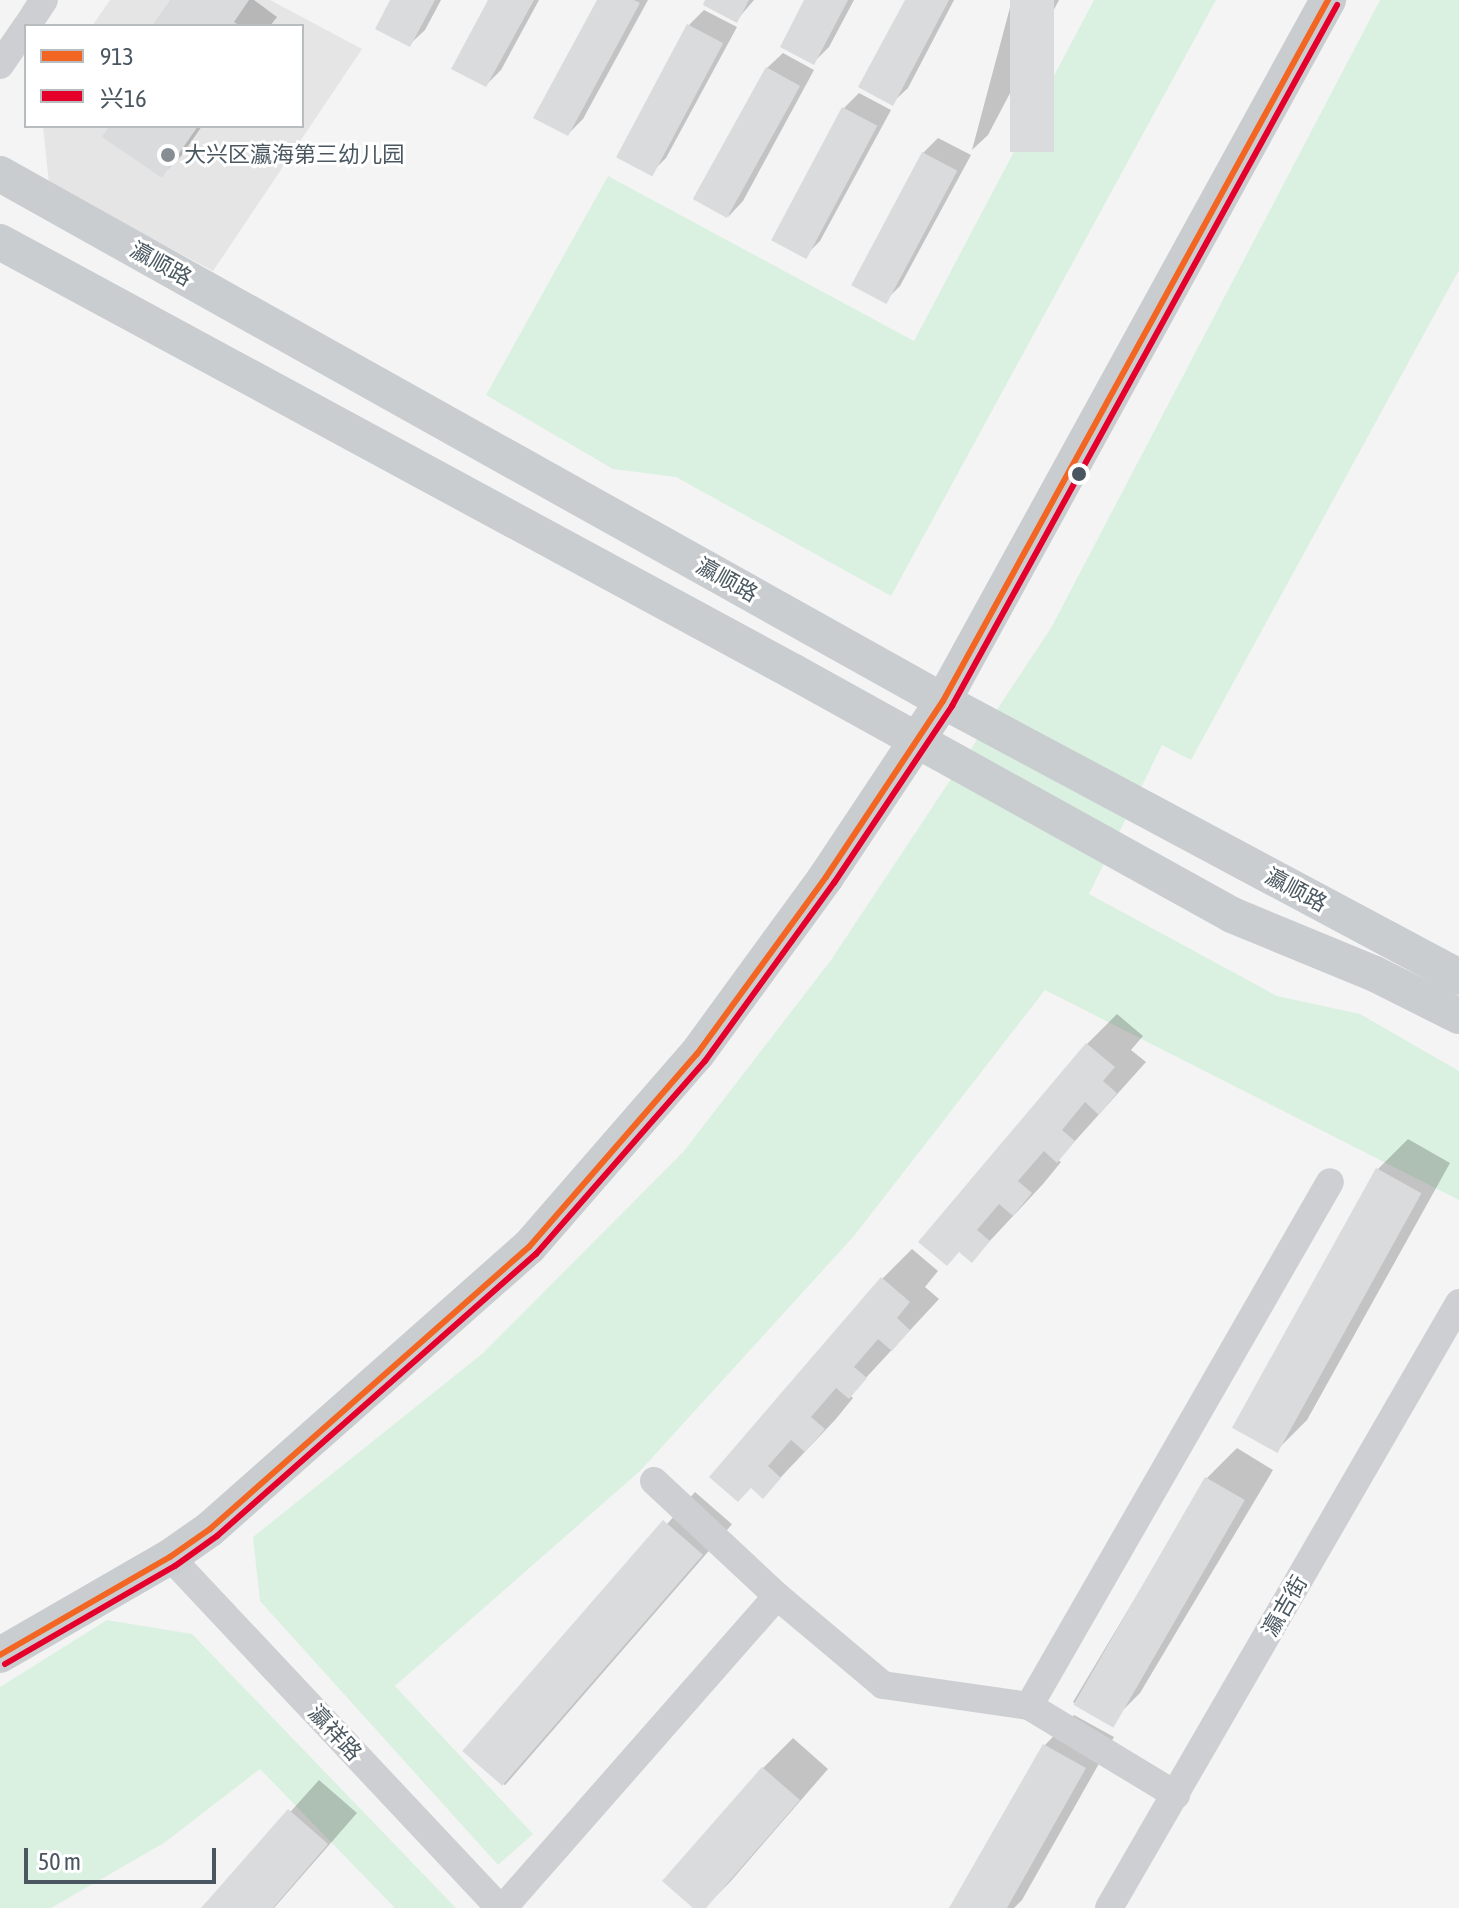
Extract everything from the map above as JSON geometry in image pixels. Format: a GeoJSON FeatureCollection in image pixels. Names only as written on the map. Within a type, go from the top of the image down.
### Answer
{"type":"FeatureCollection","features":[{"type":"Feature","properties":{"kind":"main road"},"geometry":{"type":"LineString","coordinates":[[0,1655],[170,1557],[210,1529],[529,1247],[697,1054],[826,877],[943,701],[1328,0]]}},
{"type":"Feature","properties":{"kind":"main road","name":"瀛顺路"},"geometry":{"type":"LineString","coordinates":[[0,174],[943,701],[1459,977]]}},
{"type":"Feature","properties":{"kind":"main road","name":"瀛顺路"},"geometry":{"type":"LineString","coordinates":[[0,242],[781,664],[917,743],[1232,915],[1375,974],[1459,1016]]}},
{"type":"Feature","properties":{"kind":"street"},"geometry":{"type":"LineString","coordinates":[[27,24],[44,0]]}},
{"type":"Feature","properties":{"kind":"street"},"geometry":{"type":"LineString","coordinates":[[0,65],[24,29]]}},
{"type":"Feature","properties":{"kind":"street"},"geometry":{"type":"LineString","coordinates":[[1029,1706],[1330,1182]]}},
{"type":"Feature","properties":{"kind":"street","name":"瀛吉街"},"geometry":{"type":"LineString","coordinates":[[1109,1908],[1459,1303]]}},
{"type":"Feature","properties":{"kind":"street"},"geometry":{"type":"LineString","coordinates":[[654,1481],[777,1596],[883,1685],[1029,1706],[1176,1795]]}},
{"type":"Feature","properties":{"kind":"street","name":"瀛祥路"},"geometry":{"type":"LineString","coordinates":[[170,1557],[502,1908]]}},
{"type":"Feature","properties":{"kind":"street"},"geometry":{"type":"LineString","coordinates":[[502,1908],[777,1596]]}},
{"type":"Feature","properties":{"kind":"shaded area","name":"大兴区瀛海第三幼儿园"},"geometry":{"type":"Polygon","coordinates":[[[110,0],[270,0],[362,49],[213,271],[49,184],[43,128],[304,128],[304,24],[93,24],[110,0]]]}},
{"type":"Feature","properties":{"kind":"green space"},"geometry":{"type":"Polygon","coordinates":[[[1094,0],[1216,0],[891,596],[676,477],[613,469],[486,395],[608,176],[914,341],[1094,0]]]}},
{"type":"Feature","properties":{"kind":"green space"},"geometry":{"type":"Polygon","coordinates":[[[1380,0],[1459,0],[1459,270],[1191,760],[1162,745],[1089,894],[1277,996],[1360,1014],[1459,1071],[1459,1200],[1045,990],[854,1236],[640,1471],[395,1686],[533,1834],[498,1865],[260,1601],[253,1537],[483,1353],[684,1151],[831,960],[1051,628],[1380,0]]]}},
{"type":"Feature","properties":{"kind":"green space"},"geometry":{"type":"Polygon","coordinates":[[[107,1620],[192,1634],[456,1908],[395,1908],[260,1769],[164,1843],[51,1908],[0,1908],[0,1687],[107,1620]]]}},
{"type":"Feature","properties":{"kind":"building"},"geometry":{"type":"Polygon","coordinates":[[[170,0],[249,0],[234,22],[237,24],[153,24],[170,0]]]}},
{"type":"Feature","properties":{"kind":"building"},"geometry":{"type":"Polygon","coordinates":[[[390,0],[435,0],[410,47],[375,29],[390,0]]]}},
{"type":"Feature","properties":{"kind":"building"},"geometry":{"type":"Polygon","coordinates":[[[488,0],[534,0],[486,87],[451,69],[488,0]]]}},
{"type":"Feature","properties":{"kind":"building"},"geometry":{"type":"Polygon","coordinates":[[[597,0],[634,0],[640,3],[568,136],[533,118],[597,0]]]}},
{"type":"Feature","properties":{"kind":"building"},"geometry":{"type":"Polygon","coordinates":[[[705,0],[749,0],[737,23],[703,5],[705,0]]]}},
{"type":"Feature","properties":{"kind":"building"},"geometry":{"type":"Polygon","coordinates":[[[804,0],[848,0],[814,65],[780,47],[804,0]]]}},
{"type":"Feature","properties":{"kind":"building"},"geometry":{"type":"Polygon","coordinates":[[[905,0],[949,0],[893,106],[858,87],[905,0]]]}},
{"type":"Feature","properties":{"kind":"building"},"geometry":{"type":"Polygon","coordinates":[[[1010,0],[1054,0],[1054,152],[1010,152],[1010,0]]]}},
{"type":"Feature","properties":{"kind":"building"},"geometry":{"type":"Polygon","coordinates":[[[687,24],[723,43],[652,177],[616,157],[687,24]]]}},
{"type":"Feature","properties":{"kind":"building"},"geometry":{"type":"Polygon","coordinates":[[[766,67],[800,86],[727,218],[693,199],[766,67]]]}},
{"type":"Feature","properties":{"kind":"building"},"geometry":{"type":"Polygon","coordinates":[[[842,107],[877,126],[806,259],[771,240],[842,107]]]}},
{"type":"Feature","properties":{"kind":"building"},"geometry":{"type":"Polygon","coordinates":[[[108,128],[197,128],[162,178],[102,137],[108,128]]]}},
{"type":"Feature","properties":{"kind":"building"},"geometry":{"type":"Polygon","coordinates":[[[922,152],[957,171],[886,304],[851,285],[922,152]]]}},
{"type":"Feature","properties":{"kind":"building"},"geometry":{"type":"Polygon","coordinates":[[[1086,1043],[1115,1067],[1103,1081],[1117,1093],[1099,1115],[1085,1102],[1062,1130],[1075,1141],[1057,1163],[1044,1151],[1018,1181],[1032,1193],[1013,1216],[999,1204],[977,1230],[990,1241],[972,1263],[959,1252],[947,1266],[918,1242],[1086,1043]]]}},
{"type":"Feature","properties":{"kind":"building"},"geometry":{"type":"Polygon","coordinates":[[[1376,1168],[1421,1193],[1277,1453],[1232,1428],[1376,1168]]]}},
{"type":"Feature","properties":{"kind":"building"},"geometry":{"type":"Polygon","coordinates":[[[881,1277],[910,1302],[897,1318],[910,1330],[892,1351],[878,1339],[854,1367],[867,1378],[849,1399],[836,1388],[811,1417],[825,1429],[805,1452],[791,1440],[768,1466],[781,1478],[763,1499],[751,1488],[738,1502],[709,1477],[881,1277]]]}},
{"type":"Feature","properties":{"kind":"building"},"geometry":{"type":"Polygon","coordinates":[[[1205,1477],[1245,1500],[1113,1728],[1074,1705],[1205,1477]]]}},
{"type":"Feature","properties":{"kind":"building"},"geometry":{"type":"Polygon","coordinates":[[[663,1520],[703,1555],[502,1786],[462,1751],[663,1520]]]}},
{"type":"Feature","properties":{"kind":"building"},"geometry":{"type":"Polygon","coordinates":[[[1043,1744],[1086,1768],[1007,1908],[949,1908],[1043,1744]]]}},
{"type":"Feature","properties":{"kind":"building"},"geometry":{"type":"Polygon","coordinates":[[[762,1767],[800,1800],[706,1908],[693,1908],[662,1881],[762,1767]]]}},
{"type":"Feature","properties":{"kind":"building"},"geometry":{"type":"Polygon","coordinates":[[[288,1809],[328,1844],[273,1908],[201,1908],[288,1809]]]}},
{"type":"Feature","properties":{"kind":"transit line","name":"913"},"geometry":{"type":"LineString","coordinates":[[0,1655],[170,1557],[210,1529],[529,1247],[697,1054],[826,877],[943,701],[1328,0]]}},
{"type":"Feature","properties":{"kind":"transit line","name":"兴16"},"geometry":{"type":"LineString","coordinates":[[5,1664],[175,1566],[217,1536],[536,1254],[705,1061],[834,883],[952,706],[1337,5]]}},
{"type":"Feature","properties":{"kind":"place","name":"大兴区瀛海第三幼儿园"},"geometry":{"type":"Point","coordinates":[168,155]}}]}
